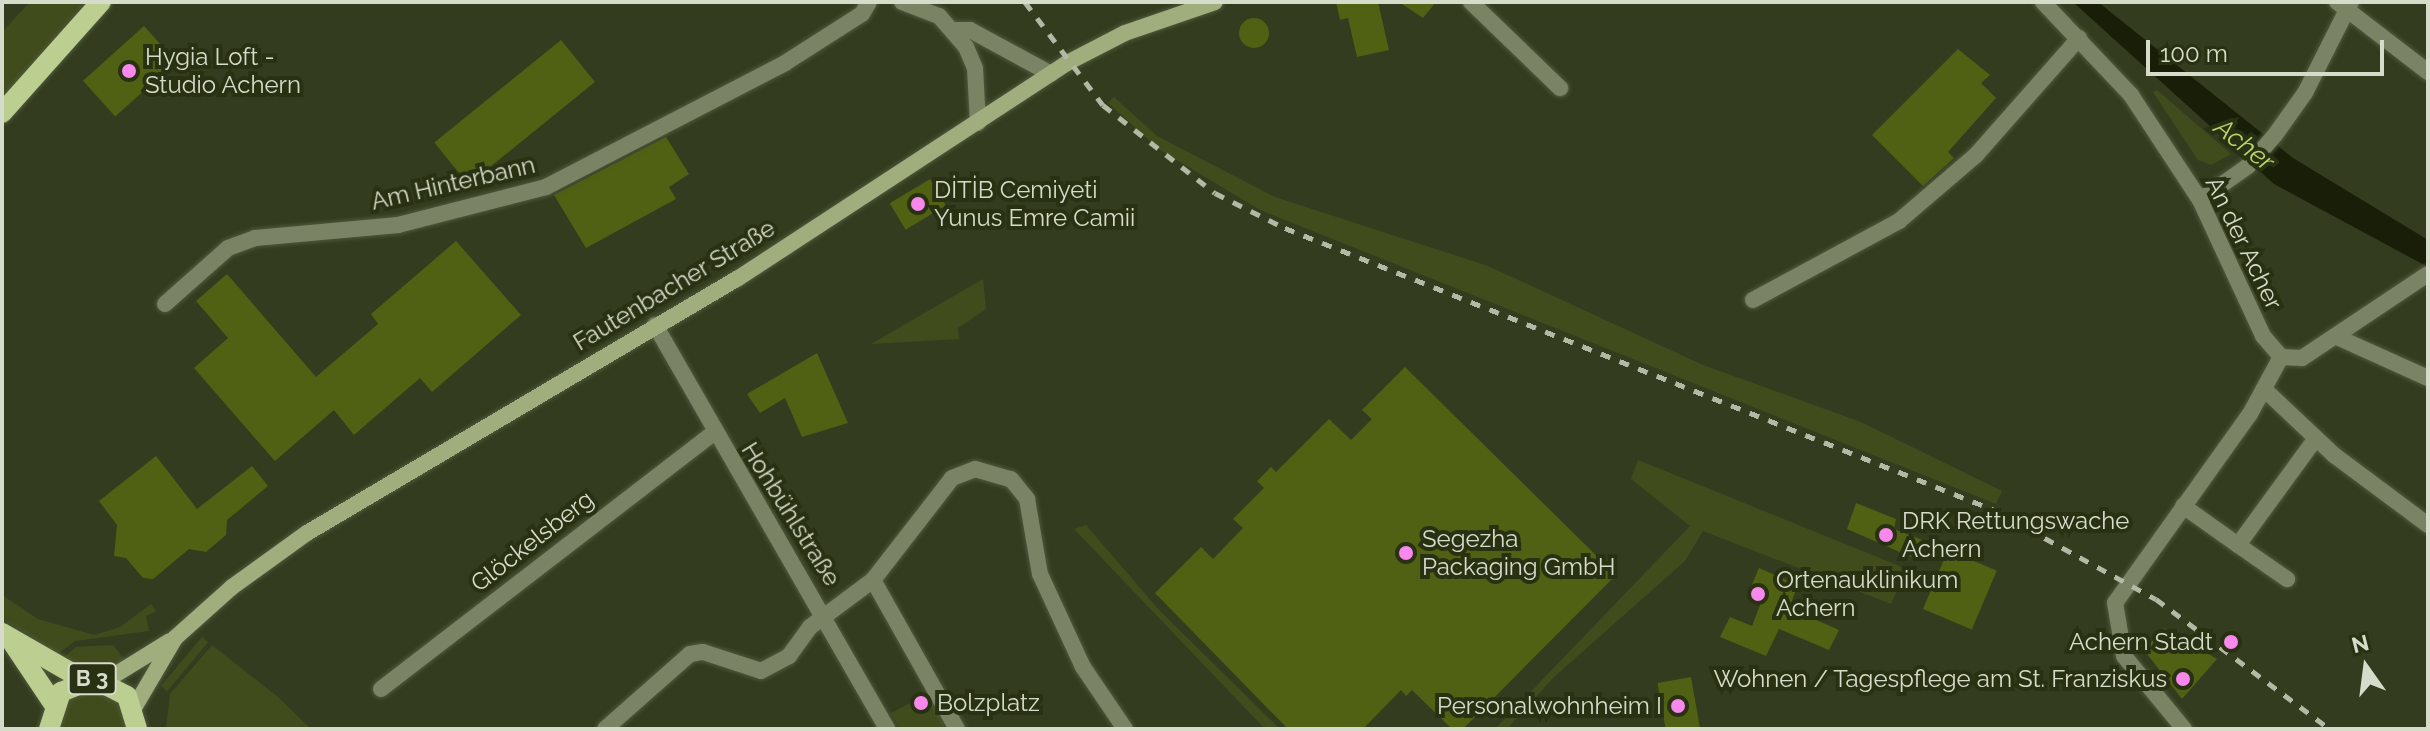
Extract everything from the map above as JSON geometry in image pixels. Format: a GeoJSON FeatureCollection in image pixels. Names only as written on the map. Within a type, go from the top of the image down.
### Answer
{"type":"FeatureCollection","features":[{"type":"Feature","properties":{"kind":"main road"},"geometry":{"type":"LineString","coordinates":[[2,113],[101,2]]}},
{"type":"Feature","properties":{"kind":"main road","name":"B 3"},"geometry":{"type":"LineString","coordinates":[[6,636],[84,680],[105,681],[134,708],[137,729]]}},
{"type":"Feature","properties":{"kind":"main road","name":"B 3"},"geometry":{"type":"LineString","coordinates":[[6,636],[53,703],[49,729]]}},
{"type":"Feature","properties":{"kind":"main road","name":"B 3"},"geometry":{"type":"LineString","coordinates":[[53,703],[84,680]]}},
{"type":"Feature","properties":{"kind":"street","name":"Am Hinterbann"},"geometry":{"type":"LineString","coordinates":[[165,304],[228,248],[255,238],[398,225],[546,187],[785,63],[862,14],[869,2]]}},
{"type":"Feature","properties":{"kind":"street"},"geometry":{"type":"LineString","coordinates":[[902,2],[939,16],[954,30],[975,68],[978,123]]}},
{"type":"Feature","properties":{"kind":"street","name":"Fautenbacher Straße"},"geometry":{"type":"LineString","coordinates":[[105,681],[175,638],[232,587],[307,533],[655,325],[1051,74],[1125,33],[1215,2]]}},
{"type":"Feature","properties":{"kind":"street"},"geometry":{"type":"LineString","coordinates":[[1471,2],[1560,88]]}},
{"type":"Feature","properties":{"kind":"street","name":"An der Acher"},"geometry":{"type":"LineString","coordinates":[[2043,2],[2131,95],[2200,200],[2263,336],[2281,357]]}},
{"type":"Feature","properties":{"kind":"street"},"geometry":{"type":"LineString","coordinates":[[2200,200],[2248,166],[2275,135],[2305,93],[2344,5],[2428,72]]}},
{"type":"Feature","properties":{"kind":"street"},"geometry":{"type":"LineString","coordinates":[[954,30],[970,30],[1051,74]]}},
{"type":"Feature","properties":{"kind":"street"},"geometry":{"type":"LineString","coordinates":[[1753,300],[1899,221],[1976,155],[2079,38]]}},
{"type":"Feature","properties":{"kind":"street"},"geometry":{"type":"LineString","coordinates":[[2184,729],[2124,656],[2113,615],[2120,594],[2264,389],[2281,357],[2302,358],[2428,274]]}},
{"type":"Feature","properties":{"kind":"street","name":"Hohbühlstraße"},"geometry":{"type":"LineString","coordinates":[[655,325],[713,433],[827,618],[887,729]]}},
{"type":"Feature","properties":{"kind":"street"},"geometry":{"type":"LineString","coordinates":[[2337,337],[2428,378]]}},
{"type":"Feature","properties":{"kind":"street"},"geometry":{"type":"LineString","coordinates":[[2264,389],[2316,438],[2428,525]]}},
{"type":"Feature","properties":{"kind":"street","name":"Glöckelsberg"},"geometry":{"type":"LineString","coordinates":[[381,689],[713,433]]}},
{"type":"Feature","properties":{"kind":"street"},"geometry":{"type":"LineString","coordinates":[[2238,545],[2316,438]]}},
{"type":"Feature","properties":{"kind":"street"},"geometry":{"type":"LineString","coordinates":[[605,729],[690,654],[703,652],[761,671],[789,656],[810,627],[827,618],[873,580],[952,478],[975,469],[1011,479],[1027,499],[1050,597],[1083,667],[1125,729]]}},
{"type":"Feature","properties":{"kind":"street"},"geometry":{"type":"LineString","coordinates":[[2183,506],[2287,579]]}},
{"type":"Feature","properties":{"kind":"street"},"geometry":{"type":"LineString","coordinates":[[873,580],[957,729]]}},
{"type":"Feature","properties":{"kind":"street","name":"Fautenbacher Straße"},"geometry":{"type":"LineString","coordinates":[[134,708],[175,638]]}},
{"type":"Feature","properties":{"kind":"green space"},"geometry":{"type":"Polygon","coordinates":[[[30,2],[86,2],[2,98],[2,32],[30,2]]]}},
{"type":"Feature","properties":{"kind":"green space"},"geometry":{"type":"Polygon","coordinates":[[[2157,90],[2231,154],[2211,165],[2198,160],[2153,92],[2157,90]]]}},
{"type":"Feature","properties":{"kind":"green space"},"geometry":{"type":"Polygon","coordinates":[[[1114,97],[1157,136],[1275,197],[1488,266],[1703,365],[1861,422],[2002,491],[1996,504],[1260,210],[1160,150],[1108,103],[1114,97]]]}},
{"type":"Feature","properties":{"kind":"green space"},"geometry":{"type":"Polygon","coordinates":[[[983,279],[986,309],[958,328],[959,339],[871,344],[983,279]]]}},
{"type":"Feature","properties":{"kind":"green space"},"geometry":{"type":"Polygon","coordinates":[[[1638,460],[1907,569],[1891,604],[1703,531],[1685,561],[1553,678],[1507,729],[1495,729],[1690,526],[1631,479],[1638,460]]]}},
{"type":"Feature","properties":{"kind":"green space"},"geometry":{"type":"Polygon","coordinates":[[[1086,525],[1160,611],[1280,729],[1265,729],[1074,529],[1086,525]]]}},
{"type":"Feature","properties":{"kind":"green space"},"geometry":{"type":"Polygon","coordinates":[[[2,595],[38,619],[94,635],[120,627],[151,604],[156,611],[146,616],[149,631],[75,641],[58,654],[2,618],[2,595]]]}},
{"type":"Feature","properties":{"kind":"green space"},"geometry":{"type":"Polygon","coordinates":[[[202,637],[208,642],[167,691],[161,686],[202,637]]]}},
{"type":"Feature","properties":{"kind":"green space"},"geometry":{"type":"Polygon","coordinates":[[[113,645],[125,660],[108,668],[84,668],[63,658],[76,647],[113,645]]]}},
{"type":"Feature","properties":{"kind":"green space"},"geometry":{"type":"Polygon","coordinates":[[[212,645],[278,697],[311,729],[166,729],[170,694],[212,645]]]}},
{"type":"Feature","properties":{"kind":"green space"},"geometry":{"type":"Polygon","coordinates":[[[93,688],[118,698],[127,729],[58,729],[68,698],[93,688]]]}},
{"type":"Feature","properties":{"kind":"green space","name":"Bolzplatz"},"geometry":{"type":"Polygon","coordinates":[[[927,694],[946,729],[900,729],[891,713],[927,694]]]}},
{"type":"Feature","properties":{"kind":"water","name":"Acher"},"geometry":{"type":"Polygon","coordinates":[[[2073,2],[2098,2],[2293,158],[2428,240],[2428,267],[2274,184],[2073,2]]]}},
{"type":"Feature","properties":{"kind":"building"},"geometry":{"type":"Polygon","coordinates":[[[1336,2],[1378,2],[1389,50],[1357,57],[1348,18],[1340,20],[1336,2]]]}},
{"type":"Feature","properties":{"kind":"building"},"geometry":{"type":"Polygon","coordinates":[[[1399,2],[1436,2],[1423,18],[1399,2]]]}},
{"type":"Feature","properties":{"kind":"building"},"geometry":{"type":"Polygon","coordinates":[[[1254,18],[1265,22],[1269,33],[1265,44],[1254,48],[1243,44],[1239,33],[1243,22],[1254,18]]]}},
{"type":"Feature","properties":{"kind":"building","name":"Hygia Loft - Studio Achern"},"geometry":{"type":"Polygon","coordinates":[[[144,26],[176,62],[115,117],[83,81],[144,26]]]}},
{"type":"Feature","properties":{"kind":"building"},"geometry":{"type":"Polygon","coordinates":[[[561,40],[595,82],[468,185],[434,143],[561,40]]]}},
{"type":"Feature","properties":{"kind":"building"},"geometry":{"type":"Polygon","coordinates":[[[1958,49],[1990,75],[1981,83],[1996,98],[1948,152],[1954,158],[1923,186],[1872,135],[1958,49]]]}},
{"type":"Feature","properties":{"kind":"building"},"geometry":{"type":"Polygon","coordinates":[[[666,137],[689,174],[669,187],[676,199],[586,248],[554,195],[666,137]]]}},
{"type":"Feature","properties":{"kind":"building","name":"DİTİB Cemiyeti Yunus Emre Camii"},"geometry":{"type":"Polygon","coordinates":[[[930,179],[946,206],[906,230],[890,203],[930,179]]]}},
{"type":"Feature","properties":{"kind":"building"},"geometry":{"type":"Polygon","coordinates":[[[456,241],[521,315],[432,392],[420,378],[354,435],[334,410],[275,461],[194,368],[228,338],[196,301],[227,274],[316,377],[378,324],[371,314],[456,241]]]}},
{"type":"Feature","properties":{"kind":"building"},"geometry":{"type":"Polygon","coordinates":[[[817,353],[848,423],[802,437],[785,398],[760,413],[747,394],[817,353]]]}},
{"type":"Feature","properties":{"kind":"building","name":"Segezha Packaging GmbH"},"geometry":{"type":"Polygon","coordinates":[[[1405,367],[1616,575],[1463,729],[1452,729],[1412,690],[1406,696],[1401,690],[1363,729],[1288,729],[1155,593],[1201,547],[1213,559],[1243,528],[1233,519],[1264,488],[1257,481],[1271,467],[1276,472],[1329,419],[1351,440],[1372,419],[1362,410],[1405,367]]]}},
{"type":"Feature","properties":{"kind":"building"},"geometry":{"type":"Polygon","coordinates":[[[156,456],[197,509],[252,466],[268,486],[227,520],[226,535],[206,552],[189,549],[153,579],[143,578],[126,558],[114,556],[117,525],[99,501],[156,456]]]}},
{"type":"Feature","properties":{"kind":"building","name":"DRK Rettungswache Achern"},"geometry":{"type":"Polygon","coordinates":[[[1856,503],[1896,519],[1894,529],[1925,541],[1918,560],[1847,529],[1856,503]]]}},
{"type":"Feature","properties":{"kind":"building"},"geometry":{"type":"Polygon","coordinates":[[[1948,550],[1997,571],[1972,630],[1923,609],[1948,550]]]}},
{"type":"Feature","properties":{"kind":"building"},"geometry":{"type":"Polygon","coordinates":[[[1759,568],[1798,585],[1789,608],[1839,630],[1829,650],[1779,629],[1766,656],[1720,637],[1730,617],[1752,626],[1764,595],[1750,589],[1759,568]]]}},
{"type":"Feature","properties":{"kind":"building","name":"Wohnen / Tagespflege am St. Franziskus"},"geometry":{"type":"Polygon","coordinates":[[[2164,628],[2217,659],[2182,699],[2144,650],[2164,628]]]}},
{"type":"Feature","properties":{"kind":"building","name":"Personalwohnheim I"},"geometry":{"type":"Polygon","coordinates":[[[1691,677],[1700,729],[1666,729],[1658,683],[1691,677]]]}},
{"type":"Feature","properties":{"kind":"railway"},"geometry":{"type":"LineString","coordinates":[[1025,2],[1103,105],[1215,193],[1285,228],[1992,509],[2156,599],[2330,729]]}},
{"type":"Feature","properties":{"kind":"place","name":"Hygia Loft - Studio Achern"},"geometry":{"type":"Point","coordinates":[129,71]}},
{"type":"Feature","properties":{"kind":"place","name":"DİTİB Cemiyeti Yunus Emre Camii"},"geometry":{"type":"Point","coordinates":[918,204]}},
{"type":"Feature","properties":{"kind":"place","name":"DRK Rettungswache Achern"},"geometry":{"type":"Point","coordinates":[1886,535]}},
{"type":"Feature","properties":{"kind":"place","name":"Segezha Packaging GmbH"},"geometry":{"type":"Point","coordinates":[1406,553]}},
{"type":"Feature","properties":{"kind":"place","name":"Ortenauklinikum Achern"},"geometry":{"type":"Point","coordinates":[1758,594]}},
{"type":"Feature","properties":{"kind":"place","name":"Achern Stadt"},"geometry":{"type":"Point","coordinates":[2231,642]}},
{"type":"Feature","properties":{"kind":"place","name":"Wohnen / Tagespflege am St. Franziskus"},"geometry":{"type":"Point","coordinates":[2183,679]}},
{"type":"Feature","properties":{"kind":"place","name":"Bolzplatz"},"geometry":{"type":"Point","coordinates":[921,703]}},
{"type":"Feature","properties":{"kind":"place","name":"Personalwohnheim I"},"geometry":{"type":"Point","coordinates":[1678,706]}}]}
